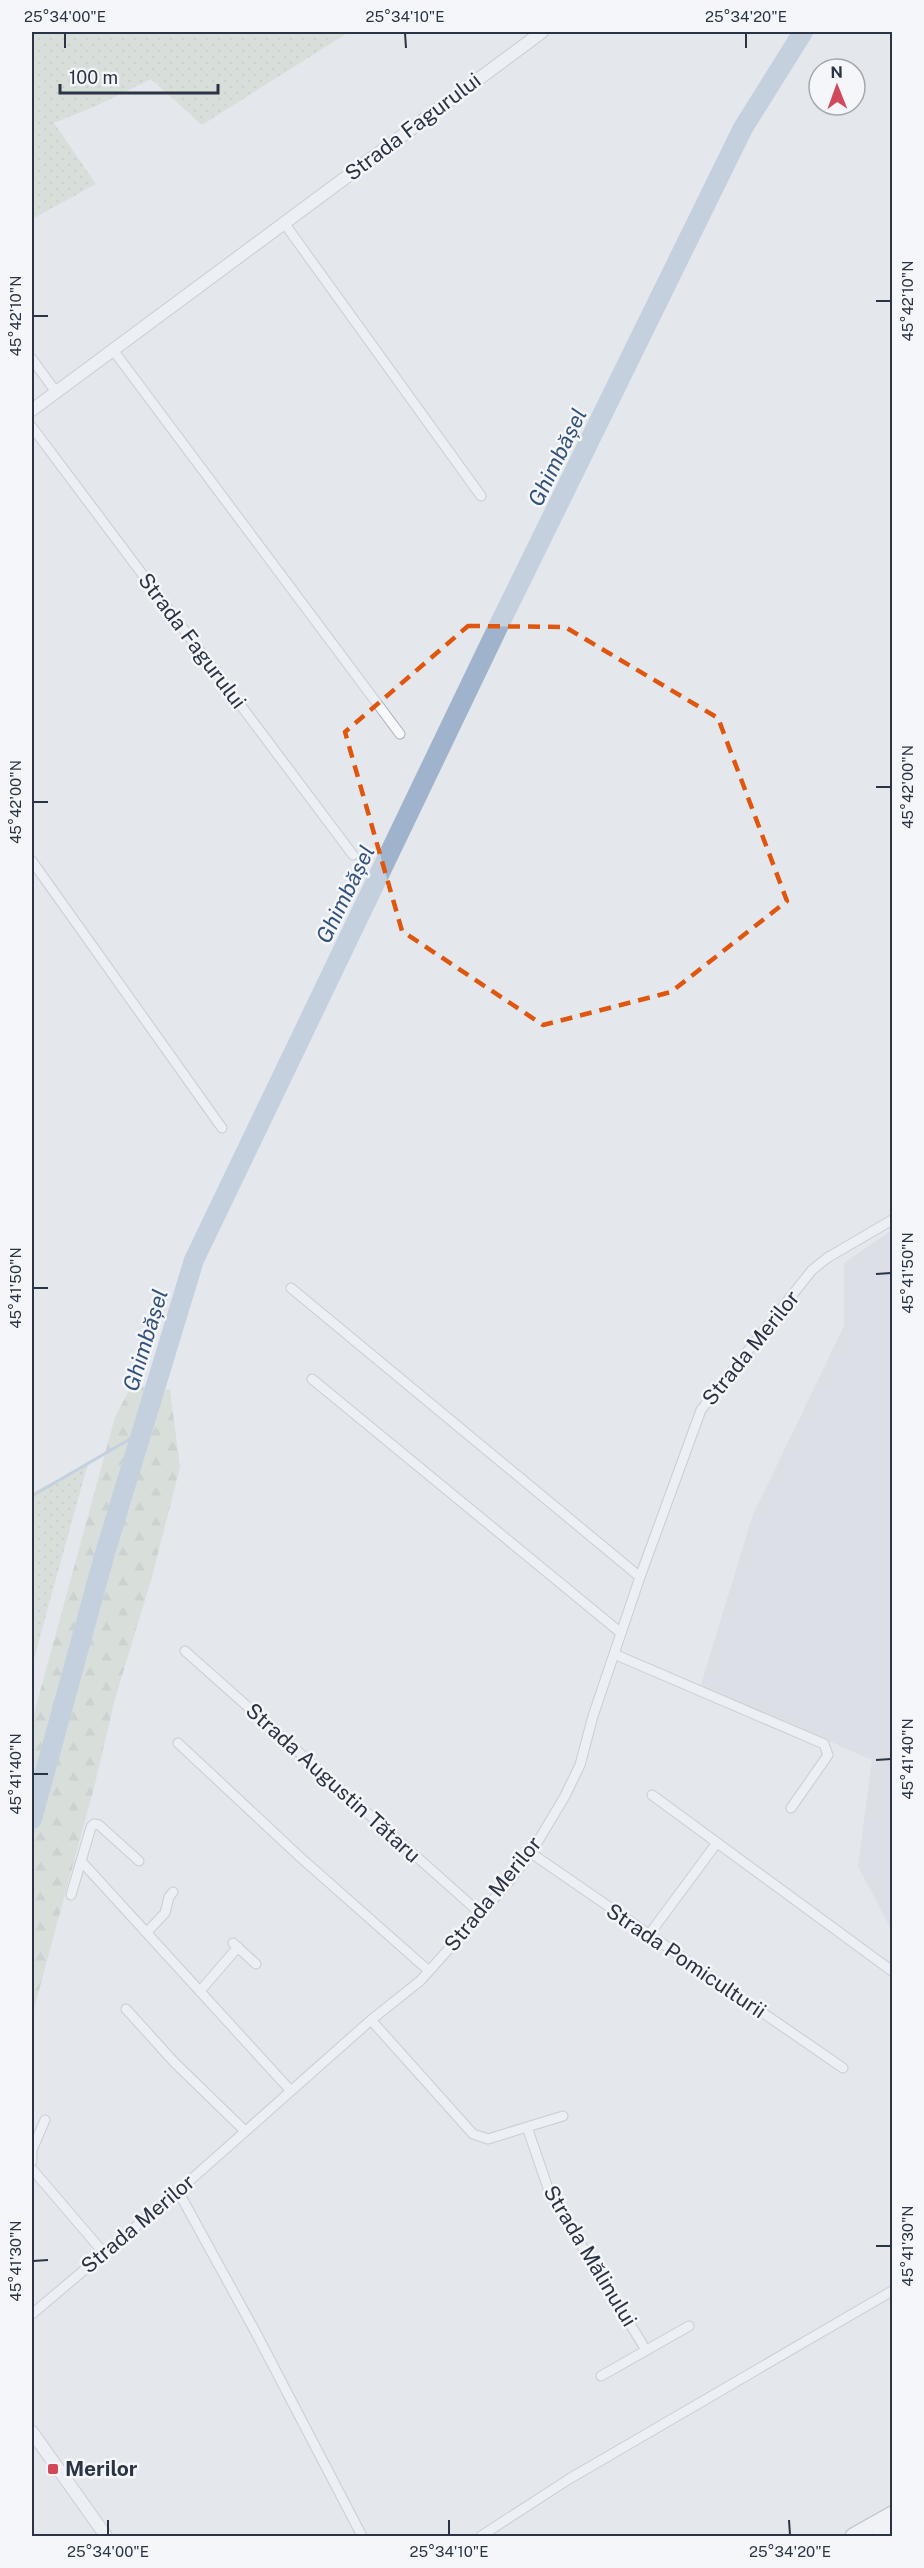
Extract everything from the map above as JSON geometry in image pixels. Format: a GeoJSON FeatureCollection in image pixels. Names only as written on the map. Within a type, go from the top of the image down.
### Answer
{"type":"FeatureCollection","features":[{"type":"Feature","properties":{"kind":"highway"},"geometry":{"type":"LineString","coordinates":[[853,2536],[892,2514]]}},
{"type":"Feature","properties":{"kind":"highway"},"geometry":{"type":"LineString","coordinates":[[880,2536],[892,2530]]}},
{"type":"Feature","properties":{"kind":"street","name":"Strada Fagurului"},"geometry":{"type":"LineString","coordinates":[[32,410],[542,32]]}},
{"type":"Feature","properties":{"kind":"street"},"geometry":{"type":"LineString","coordinates":[[284,223],[481,496]]}},
{"type":"Feature","properties":{"kind":"street"},"geometry":{"type":"LineString","coordinates":[[112,350],[400,734]]}},
{"type":"Feature","properties":{"kind":"street"},"geometry":{"type":"LineString","coordinates":[[32,359],[56,392]]}},
{"type":"Feature","properties":{"kind":"street","name":"Strada Fagurului"},"geometry":{"type":"LineString","coordinates":[[32,428],[354,855]]}},
{"type":"Feature","properties":{"kind":"street"},"geometry":{"type":"LineString","coordinates":[[32,861],[222,1128]]}},
{"type":"Feature","properties":{"kind":"street","name":"Strada Merilor"},"geometry":{"type":"LineString","coordinates":[[32,2314],[178,2191],[371,2020],[420,1981],[531,1853],[580,1766],[593,1716],[640,1577],[675,1484],[692,1430],[706,1402],[820,1263],[892,1220]]}},
{"type":"Feature","properties":{"kind":"street"},"geometry":{"type":"LineString","coordinates":[[291,1288],[640,1577]]}},
{"type":"Feature","properties":{"kind":"street"},"geometry":{"type":"LineString","coordinates":[[312,1379],[621,1633]]}},
{"type":"Feature","properties":{"kind":"street","name":"Strada Augustin Tătaru"},"geometry":{"type":"LineString","coordinates":[[185,1651],[480,1914]]}},
{"type":"Feature","properties":{"kind":"street"},"geometry":{"type":"LineString","coordinates":[[614,1654],[824,1744],[828,1755],[791,1809]]}},
{"type":"Feature","properties":{"kind":"street"},"geometry":{"type":"LineString","coordinates":[[178,1743],[300,1857],[429,1971]]}},
{"type":"Feature","properties":{"kind":"street"},"geometry":{"type":"LineString","coordinates":[[652,1795],[892,1971]]}},
{"type":"Feature","properties":{"kind":"street"},"geometry":{"type":"LineString","coordinates":[[70,1895],[91,1827],[94,1824],[99,1825],[139,1861]]}},
{"type":"Feature","properties":{"kind":"street"},"geometry":{"type":"LineString","coordinates":[[648,1936],[716,1844]]}},
{"type":"Feature","properties":{"kind":"street","name":"Strada Pomiculturii"},"geometry":{"type":"LineString","coordinates":[[531,1853],[648,1936],[843,2068]]}},
{"type":"Feature","properties":{"kind":"street"},"geometry":{"type":"LineString","coordinates":[[81,1861],[291,2091]]}},
{"type":"Feature","properties":{"kind":"street"},"geometry":{"type":"LineString","coordinates":[[147,1932],[165,1912],[169,1897],[173,1892]]}},
{"type":"Feature","properties":{"kind":"street"},"geometry":{"type":"LineString","coordinates":[[200,1991],[235,1945],[256,1964]]}},
{"type":"Feature","properties":{"kind":"street"},"geometry":{"type":"LineString","coordinates":[[126,2009],[174,2062],[245,2131]]}},
{"type":"Feature","properties":{"kind":"street"},"geometry":{"type":"LineString","coordinates":[[371,2020],[473,2134],[489,2139],[564,2116]]}},
{"type":"Feature","properties":{"kind":"street"},"geometry":{"type":"LineString","coordinates":[[32,2161],[32,2150],[45,2120]]}},
{"type":"Feature","properties":{"kind":"street","name":"Strada Mălinului"},"geometry":{"type":"LineString","coordinates":[[527,2127],[550,2194],[646,2350]]}},
{"type":"Feature","properties":{"kind":"street"},"geometry":{"type":"LineString","coordinates":[[32,2169],[103,2252]]}},
{"type":"Feature","properties":{"kind":"street"},"geometry":{"type":"LineString","coordinates":[[178,2191],[362,2536]]}},
{"type":"Feature","properties":{"kind":"street"},"geometry":{"type":"LineString","coordinates":[[481,2536],[569,2479],[892,2291]]}},
{"type":"Feature","properties":{"kind":"street","name":"Strada Mălinului"},"geometry":{"type":"LineString","coordinates":[[601,2376],[689,2326]]}},
{"type":"Feature","properties":{"kind":"street"},"geometry":{"type":"LineString","coordinates":[[32,2432],[106,2536]]}},
{"type":"Feature","properties":{"kind":"highlighted area"},"geometry":{"type":"Polygon","coordinates":[[[468,626],[565,627],[718,718],[787,901],[671,992],[543,1025],[402,931],[345,732],[468,626]]]}},
{"type":"Feature","properties":{"kind":"shaded area"},"geometry":{"type":"Polygon","coordinates":[[[892,1230],[892,1931],[858,1866],[872,1760],[701,1685],[752,1517],[844,1326],[844,1263],[892,1230]]]}},
{"type":"Feature","properties":{"kind":"green space"},"geometry":{"type":"Polygon","coordinates":[[[32,32],[349,32],[202,125],[151,79],[96,106],[54,123],[96,184],[32,219],[32,32]]]}},
{"type":"Feature","properties":{"kind":"green space"},"geometry":{"type":"Polygon","coordinates":[[[132,1385],[170,1390],[180,1467],[152,1577],[115,1699],[95,1784],[32,2016],[32,1721],[115,1417],[132,1385]]]}},
{"type":"Feature","properties":{"kind":"green space"},"geometry":{"type":"Polygon","coordinates":[[[88,1463],[39,1640],[32,1668],[32,1493],[88,1463]]]}},
{"type":"Feature","properties":{"kind":"waterway","name":"Ghimbășel"},"geometry":{"type":"LineString","coordinates":[[32,1819],[105,1553],[194,1260],[499,625],[743,128],[803,32]]}},
{"type":"Feature","properties":{"kind":"waterway"},"geometry":{"type":"LineString","coordinates":[[32,1496],[142,1432]]}},
{"type":"Feature","properties":{"kind":"place","name":"Merilor"},"geometry":{"type":"Point","coordinates":[53,2469]}}]}
